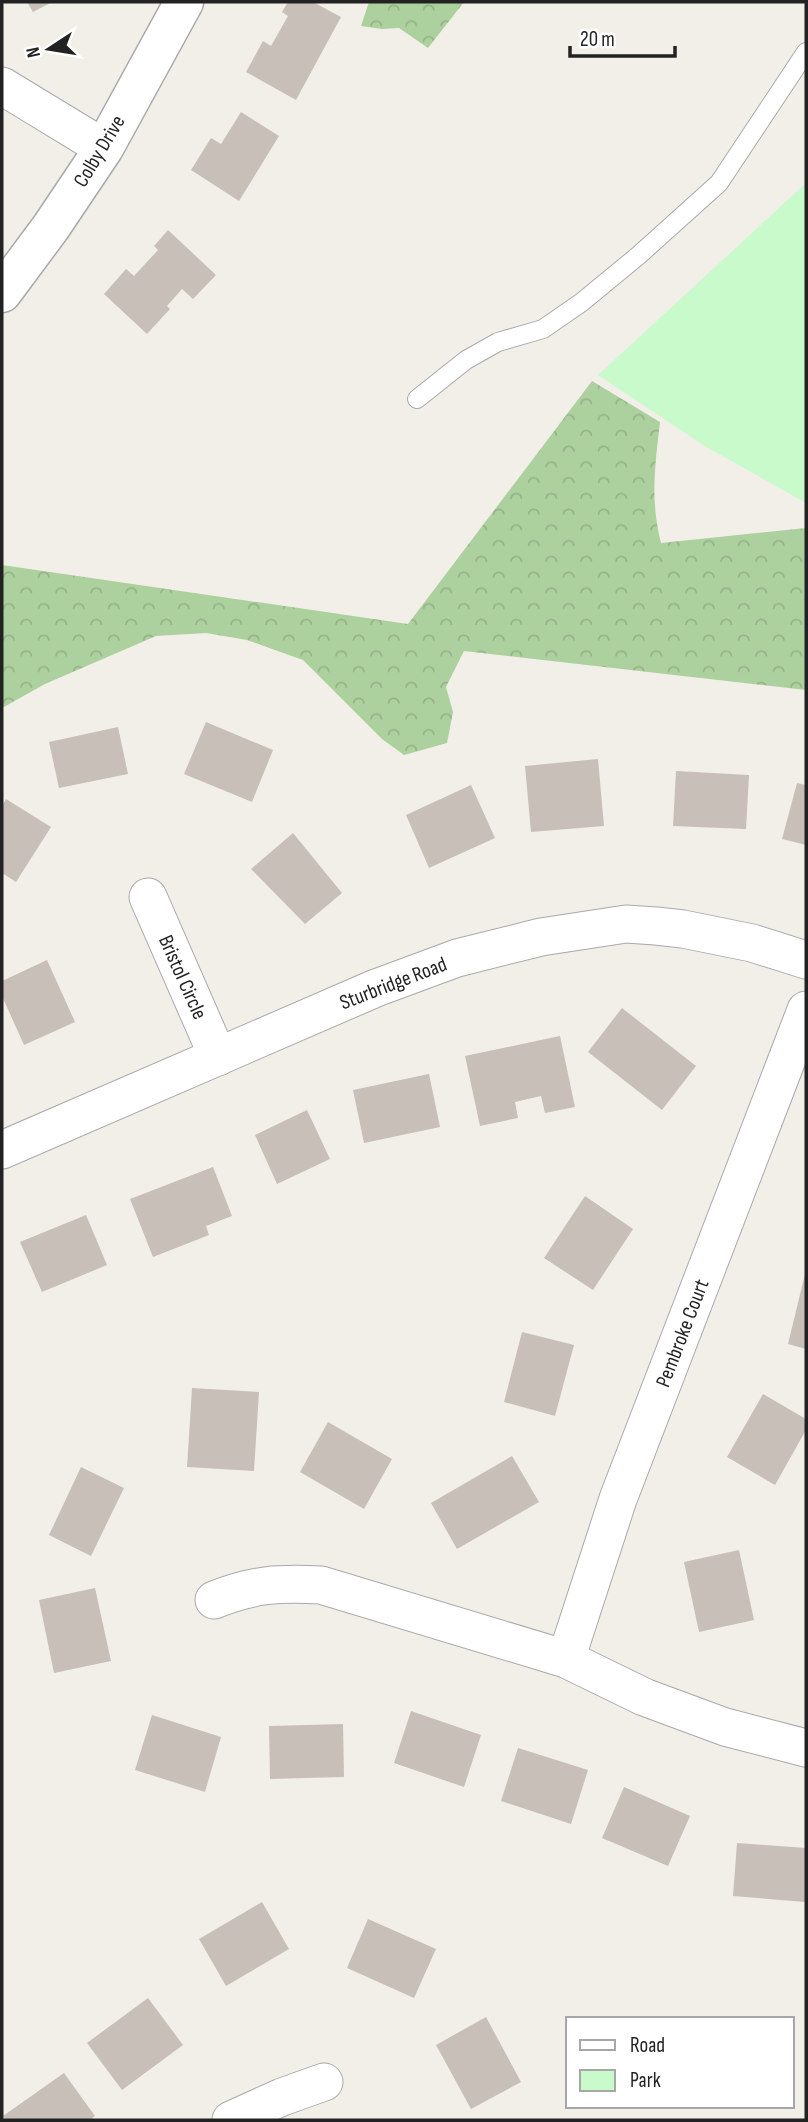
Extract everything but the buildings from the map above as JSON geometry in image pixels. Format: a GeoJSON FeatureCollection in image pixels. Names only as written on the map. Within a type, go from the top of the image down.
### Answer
{"type":"FeatureCollection","features":[{"type":"Feature","properties":{"kind":"street","name":"Colby Drive"},"geometry":{"type":"LineString","coordinates":[[2,293],[51,228],[104,148],[184,2]]}},
{"type":"Feature","properties":{"kind":"street"},"geometry":{"type":"LineString","coordinates":[[2,86],[104,148]]}},
{"type":"Feature","properties":{"kind":"street","name":"Bristol Circle"},"geometry":{"type":"LineString","coordinates":[[148,897],[218,1057]]}},
{"type":"Feature","properties":{"kind":"street","name":"Sturbridge Road"},"geometry":{"type":"LineString","coordinates":[[2,1150],[376,988],[457,958],[541,937],[626,924],[683,929],[752,943],[806,960]]}},
{"type":"Feature","properties":{"kind":"street","name":"Pembroke Court"},"geometry":{"type":"LineString","coordinates":[[566,1660],[618,1499],[806,1010]]}},
{"type":"Feature","properties":{"kind":"street"},"geometry":{"type":"LineString","coordinates":[[214,1600],[244,1589],[282,1583],[321,1585],[566,1660],[643,1697],[725,1727],[806,1748]]}},
{"type":"Feature","properties":{"kind":"street"},"geometry":{"type":"LineString","coordinates":[[231,2120],[324,2082]]}},
{"type":"Feature","properties":{"kind":"lane"},"geometry":{"type":"LineString","coordinates":[[417,398],[476,354],[498,342],[543,329],[582,302],[639,255],[719,183],[806,52]]}},
{"type":"Feature","properties":{"kind":"green space"},"geometry":{"type":"Polygon","coordinates":[[[369,2],[464,2],[428,48],[399,28],[361,26],[369,2]]]}},
{"type":"Feature","properties":{"kind":"green space"},"geometry":{"type":"Polygon","coordinates":[[[806,183],[806,503],[703,445],[598,375],[806,183]]]}},
{"type":"Feature","properties":{"kind":"green space"},"geometry":{"type":"Polygon","coordinates":[[[592,381],[660,422],[655,497],[661,543],[806,528],[806,690],[464,651],[446,687],[453,712],[447,743],[404,755],[382,739],[303,660],[247,640],[206,633],[156,636],[45,684],[2,708],[2,565],[408,624],[592,381]]]}}]}
